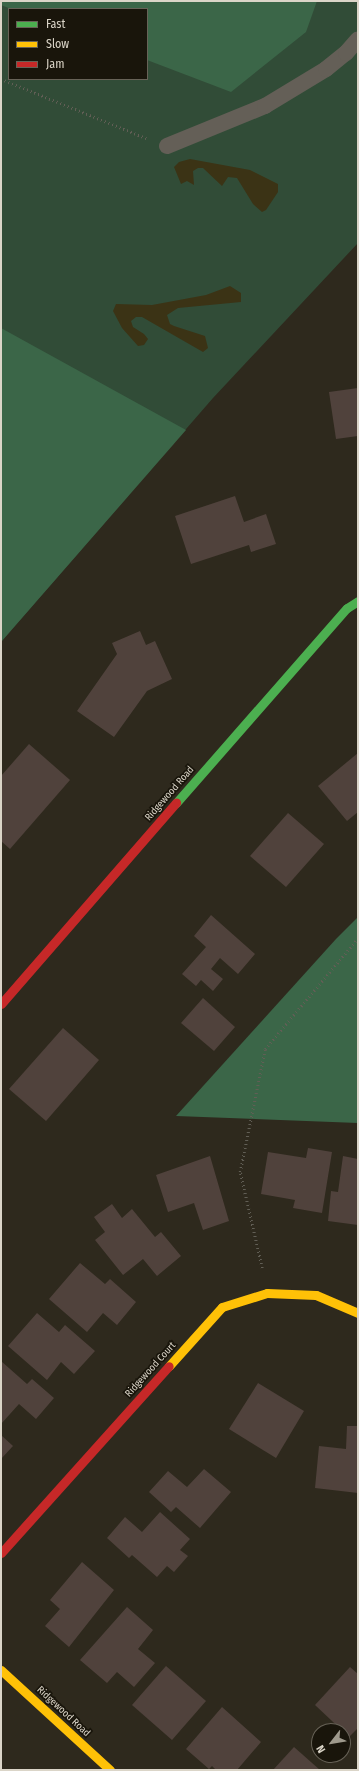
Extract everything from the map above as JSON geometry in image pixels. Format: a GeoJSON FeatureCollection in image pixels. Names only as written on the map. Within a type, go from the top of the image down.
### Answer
{"type":"FeatureCollection","features":[{"type":"Feature","properties":{"kind":"street","name":"Ridgewood Road"},"geometry":{"type":"LineString","coordinates":[[1,1004],[347,608],[358,601]]}},
{"type":"Feature","properties":{"kind":"street","name":"Ridgewood Court"},"geometry":{"type":"LineString","coordinates":[[1,1553],[222,1307],[267,1293],[316,1295],[358,1313]]}},
{"type":"Feature","properties":{"kind":"street","name":"Ridgewood Road"},"geometry":{"type":"LineString","coordinates":[[1,1670],[110,1770]]}},
{"type":"Feature","properties":{"kind":"lane"},"geometry":{"type":"LineString","coordinates":[[167,146],[265,106],[326,69],[346,53],[358,39]]}},
{"type":"Feature","properties":{"kind":"path"},"geometry":{"type":"LineString","coordinates":[[1,79],[167,146]]}},
{"type":"Feature","properties":{"kind":"path"},"geometry":{"type":"LineString","coordinates":[[267,1293],[240,1172],[265,1049],[358,938]]}},
{"type":"Feature","properties":{"kind":"green space"},"geometry":{"type":"Polygon","coordinates":[[[1,1],[358,1],[358,243],[213,398],[1,642],[1,1]]]}},
{"type":"Feature","properties":{"kind":"green space"},"geometry":{"type":"Polygon","coordinates":[[[1,1],[317,1],[306,32],[231,92],[148,60],[148,8],[8,8],[1,5],[1,1]]]}},
{"type":"Feature","properties":{"kind":"green space"},"geometry":{"type":"Polygon","coordinates":[[[1,328],[186,430],[1,642],[1,328]]]}},
{"type":"Feature","properties":{"kind":"green space"},"geometry":{"type":"Polygon","coordinates":[[[358,917],[358,1123],[176,1116],[336,939],[358,917]]]}},
{"type":"Feature","properties":{"kind":"sand"},"geometry":{"type":"Polygon","coordinates":[[[190,159],[250,170],[278,184],[278,192],[266,210],[262,212],[253,204],[237,178],[228,177],[222,186],[203,168],[198,168],[193,171],[194,185],[187,181],[181,184],[174,167],[179,162],[190,159]]]}},
{"type":"Feature","properties":{"kind":"sand"},"geometry":{"type":"Polygon","coordinates":[[[230,286],[241,293],[241,302],[178,308],[167,315],[170,324],[205,336],[208,348],[203,352],[142,317],[136,317],[131,321],[133,327],[144,334],[148,339],[144,345],[138,346],[122,328],[113,311],[116,304],[152,305],[206,295],[230,286]]]}},
{"type":"Feature","properties":{"kind":"building"},"geometry":{"type":"Polygon","coordinates":[[[358,388],[358,436],[336,439],[329,392],[358,388]]]}},
{"type":"Feature","properties":{"kind":"building"},"geometry":{"type":"Polygon","coordinates":[[[235,496],[244,522],[266,514],[276,544],[251,552],[249,545],[191,564],[175,516],[235,496]]]}},
{"type":"Feature","properties":{"kind":"building"},"geometry":{"type":"Polygon","coordinates":[[[140,631],[146,645],[155,641],[172,679],[147,691],[114,737],[77,711],[117,654],[112,643],[140,631]]]}},
{"type":"Feature","properties":{"kind":"building"},"geometry":{"type":"Polygon","coordinates":[[[29,744],[70,780],[10,849],[1,841],[1,776],[29,744]]]}},
{"type":"Feature","properties":{"kind":"building"},"geometry":{"type":"Polygon","coordinates":[[[358,753],[358,812],[347,821],[318,786],[358,753]]]}},
{"type":"Feature","properties":{"kind":"building"},"geometry":{"type":"Polygon","coordinates":[[[288,813],[324,844],[286,887],[250,856],[288,813]]]}},
{"type":"Feature","properties":{"kind":"building"},"geometry":{"type":"Polygon","coordinates":[[[211,915],[255,954],[238,974],[220,958],[211,969],[223,979],[213,991],[201,980],[196,986],[182,974],[206,947],[194,936],[211,915]]]}},
{"type":"Feature","properties":{"kind":"building"},"geometry":{"type":"Polygon","coordinates":[[[203,998],[235,1027],[214,1051],[181,1023],[203,998]]]}},
{"type":"Feature","properties":{"kind":"building"},"geometry":{"type":"Polygon","coordinates":[[[63,1028],[99,1060],[46,1121],[9,1089],[63,1028]]]}},
{"type":"Feature","properties":{"kind":"building"},"geometry":{"type":"Polygon","coordinates":[[[308,1148],[332,1152],[322,1213],[293,1208],[295,1200],[261,1194],[268,1152],[306,1158],[308,1148]]]}},
{"type":"Feature","properties":{"kind":"building"},"geometry":{"type":"Polygon","coordinates":[[[210,1156],[229,1221],[203,1230],[194,1203],[168,1212],[156,1175],[210,1156]]]}},
{"type":"Feature","properties":{"kind":"building"},"geometry":{"type":"Polygon","coordinates":[[[343,1156],[358,1159],[358,1225],[328,1221],[331,1191],[338,1192],[343,1156]]]}},
{"type":"Feature","properties":{"kind":"building"},"geometry":{"type":"Polygon","coordinates":[[[112,1204],[122,1218],[132,1209],[155,1237],[161,1232],[181,1256],[157,1276],[143,1259],[123,1275],[95,1240],[105,1232],[94,1217],[112,1204]]]}},
{"type":"Feature","properties":{"kind":"building"},"geometry":{"type":"Polygon","coordinates":[[[80,1263],[105,1284],[110,1279],[136,1302],[117,1325],[103,1313],[87,1332],[49,1299],[80,1263]]]}},
{"type":"Feature","properties":{"kind":"building"},"geometry":{"type":"Polygon","coordinates":[[[37,1313],[59,1332],[65,1325],[95,1351],[74,1374],[61,1362],[47,1380],[8,1346],[37,1313]]]}},
{"type":"Feature","properties":{"kind":"building"},"geometry":{"type":"Polygon","coordinates":[[[1,1361],[27,1384],[32,1379],[54,1398],[36,1419],[19,1404],[1,1424],[1,1361]]]}},
{"type":"Feature","properties":{"kind":"building"},"geometry":{"type":"Polygon","coordinates":[[[258,1383],[304,1411],[276,1458],[229,1429],[258,1383]]]}},
{"type":"Feature","properties":{"kind":"building"},"geometry":{"type":"Polygon","coordinates":[[[347,1426],[358,1426],[358,1493],[315,1488],[319,1446],[346,1449],[347,1426]]]}},
{"type":"Feature","properties":{"kind":"building"},"geometry":{"type":"Polygon","coordinates":[[[1,1435],[13,1446],[1,1459],[1,1435]]]}},
{"type":"Feature","properties":{"kind":"building"},"geometry":{"type":"Polygon","coordinates":[[[204,1469],[231,1492],[200,1528],[176,1507],[171,1512],[149,1492],[168,1471],[187,1487],[204,1469]]]}},
{"type":"Feature","properties":{"kind":"building"},"geometry":{"type":"Polygon","coordinates":[[[160,1512],[190,1539],[180,1550],[188,1556],[174,1572],[167,1566],[157,1577],[132,1555],[129,1558],[107,1538],[125,1517],[142,1532],[160,1512]]]}},
{"type":"Feature","properties":{"kind":"building"},"geometry":{"type":"Polygon","coordinates":[[[82,1562],[114,1590],[69,1647],[45,1626],[60,1609],[50,1600],[82,1562]]]}},
{"type":"Feature","properties":{"kind":"building"},"geometry":{"type":"Polygon","coordinates":[[[127,1607],[153,1630],[138,1649],[155,1663],[134,1687],[117,1672],[107,1683],[80,1660],[127,1607]]]}},
{"type":"Feature","properties":{"kind":"building"},"geometry":{"type":"Polygon","coordinates":[[[166,1666],[206,1701],[172,1740],[132,1705],[166,1666]]]}},
{"type":"Feature","properties":{"kind":"building"},"geometry":{"type":"Polygon","coordinates":[[[350,1667],[358,1674],[358,1728],[351,1735],[351,1723],[334,1723],[315,1705],[350,1667]]]}},
{"type":"Feature","properties":{"kind":"building"},"geometry":{"type":"Polygon","coordinates":[[[222,1707],[261,1742],[237,1770],[216,1770],[212,1766],[209,1769],[186,1749],[222,1707]]]}},
{"type":"Feature","properties":{"kind":"building"},"geometry":{"type":"Polygon","coordinates":[[[294,1747],[320,1770],[273,1770],[294,1747]]]}},
{"type":"Feature","properties":{"kind":"traffic: fast"},"geometry":{"type":"LineString","coordinates":[[176,803],[347,608],[358,601]]}},
{"type":"Feature","properties":{"kind":"traffic: slow"},"geometry":{"type":"LineString","coordinates":[[169,1366],[222,1307],[267,1293],[316,1295],[358,1313]]}},
{"type":"Feature","properties":{"kind":"traffic: slow"},"geometry":{"type":"LineString","coordinates":[[1,1670],[110,1770]]}},
{"type":"Feature","properties":{"kind":"traffic: jam"},"geometry":{"type":"LineString","coordinates":[[1,1004],[176,803]]}},
{"type":"Feature","properties":{"kind":"traffic: jam"},"geometry":{"type":"LineString","coordinates":[[1,1553],[169,1366]]}}]}
